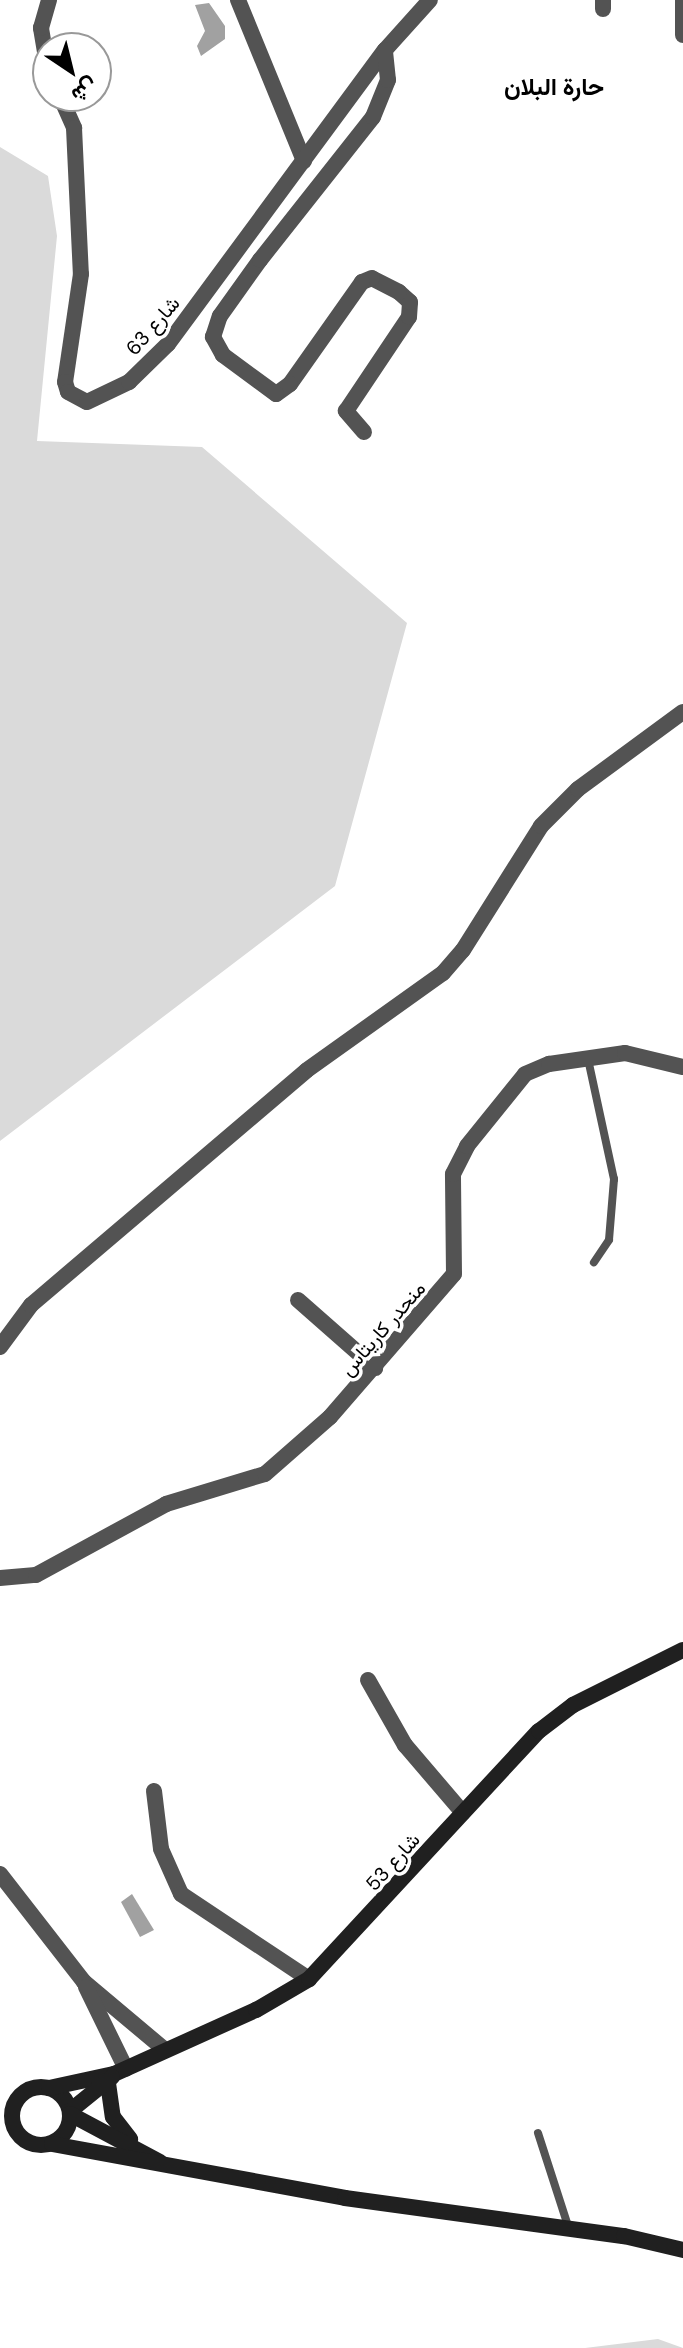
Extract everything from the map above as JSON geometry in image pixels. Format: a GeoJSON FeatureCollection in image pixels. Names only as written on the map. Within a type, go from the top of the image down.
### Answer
{"type":"FeatureCollection","features":[{"type":"Feature","properties":{"kind":"street"},"geometry":{"type":"LineString","coordinates":[[42,32],[49,0]]}},
{"type":"Feature","properties":{"kind":"street"},"geometry":{"type":"LineString","coordinates":[[238,0],[304,161]]}},
{"type":"Feature","properties":{"kind":"street","name":"شارع 63"},"geometry":{"type":"LineString","coordinates":[[67,112],[74,128],[81,274],[65,382],[68,392],[87,402],[129,382],[168,344],[385,50],[430,0]]}},
{"type":"Feature","properties":{"kind":"street"},"geometry":{"type":"LineString","coordinates":[[683,0],[683,35]]}},
{"type":"Feature","properties":{"kind":"street"},"geometry":{"type":"LineString","coordinates":[[364,432],[346,411],[409,317],[410,302],[399,292],[372,278],[362,282],[290,384],[276,394],[223,355],[213,337],[220,316],[260,260],[373,117],[388,80],[385,50]]}},
{"type":"Feature","properties":{"kind":"street"},"geometry":{"type":"LineString","coordinates":[[0,1347],[31,1305],[307,1070],[443,973],[541,826],[578,789],[683,712]]}},
{"type":"Feature","properties":{"kind":"street","name":"منحدر كاريتاس"},"geometry":{"type":"LineString","coordinates":[[0,1578],[36,1575],[166,1504],[265,1474],[375,1368],[454,1274],[453,1174],[467,1146],[525,1074],[549,1064],[625,1053],[683,1067]]}},
{"type":"Feature","properties":{"kind":"street"},"geometry":{"type":"LineString","coordinates":[[298,1300],[375,1368]]}},
{"type":"Feature","properties":{"kind":"street","name":"شارع 53"},"geometry":{"type":"LineString","coordinates":[[116,2075],[244,2016],[309,1979],[558,1715],[683,1650]]}},
{"type":"Feature","properties":{"kind":"street"},"geometry":{"type":"LineString","coordinates":[[368,1680],[405,1745],[463,1813]]}},
{"type":"Feature","properties":{"kind":"street"},"geometry":{"type":"LineString","coordinates":[[154,1791],[161,1849],[181,1894],[309,1979]]}},
{"type":"Feature","properties":{"kind":"street"},"geometry":{"type":"LineString","coordinates":[[0,1874],[84,1982],[165,2050]]}},
{"type":"Feature","properties":{"kind":"street"},"geometry":{"type":"LineString","coordinates":[[84,1982],[116,2075],[113,2117],[137,2146]]}},
{"type":"Feature","properties":{"kind":"street"},"geometry":{"type":"LineString","coordinates":[[0,2099],[116,2075]]}},
{"type":"Feature","properties":{"kind":"street"},"geometry":{"type":"LineString","coordinates":[[52,2144],[69,2126],[70,2112],[116,2075]]}},
{"type":"Feature","properties":{"kind":"street"},"geometry":{"type":"LineString","coordinates":[[49,2088],[70,2112],[137,2146],[162,2163]]}},
{"type":"Feature","properties":{"kind":"street"},"geometry":{"type":"LineString","coordinates":[[21,2094],[13,2106],[8,2130],[38,2146],[52,2144],[345,2198],[568,2226],[683,2250]]}},
{"type":"Feature","properties":{"kind":"lane"},"geometry":{"type":"LineString","coordinates":[[588,1058],[614,1179],[609,1240],[594,1262]]}},
{"type":"Feature","properties":{"kind":"lane"},"geometry":{"type":"LineString","coordinates":[[538,2133],[568,2226]]}},
{"type":"Feature","properties":{"kind":"shaded area"},"geometry":{"type":"Polygon","coordinates":[[[209,3],[225,26],[225,39],[201,56],[197,46],[205,31],[195,5],[209,3]]]}},
{"type":"Feature","properties":{"kind":"shaded area"},"geometry":{"type":"Polygon","coordinates":[[[0,147],[48,176],[57,236],[37,441],[202,447],[407,623],[335,886],[0,1141],[0,147]]]}},
{"type":"Feature","properties":{"kind":"shaded area"},"geometry":{"type":"Polygon","coordinates":[[[132,1894],[154,1930],[140,1937],[121,1902],[132,1894]]]}},
{"type":"Feature","properties":{"kind":"shaded area"},"geometry":{"type":"Polygon","coordinates":[[[658,2339],[683,2348],[585,2348],[658,2339]]]}},
{"type":"Feature","properties":{"kind":"district","name":"حارة البلان"},"geometry":{"type":"Point","coordinates":[554,87]}}]}
